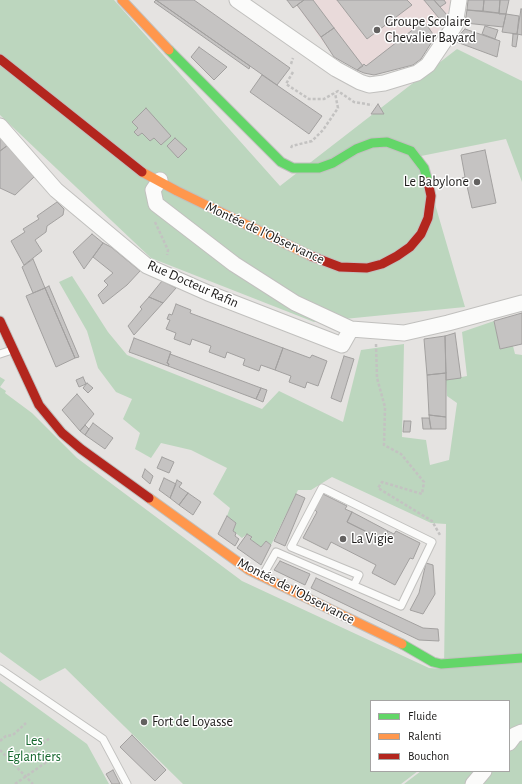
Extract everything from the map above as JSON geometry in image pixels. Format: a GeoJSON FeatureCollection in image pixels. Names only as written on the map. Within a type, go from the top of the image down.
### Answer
{"type":"FeatureCollection","features":[{"type":"Feature","properties":{"kind":"street","name":"Montée de l'Observance"},"geometry":{"type":"LineString","coordinates":[[0,59],[137,169],[160,180],[177,191],[319,260],[354,268],[367,268],[382,264],[410,247],[421,234],[428,218],[431,196],[428,180],[418,159],[403,147],[387,142],[372,143],[356,149],[333,163],[319,168],[293,168],[281,162],[141,22],[122,0]]}},
{"type":"Feature","properties":{"kind":"street"},"geometry":{"type":"LineString","coordinates":[[237,0],[336,69],[360,82],[369,84],[384,83],[417,73],[428,65],[455,24],[459,0]]}},
{"type":"Feature","properties":{"kind":"street","name":"Rue Docteur Rafin"},"geometry":{"type":"LineString","coordinates":[[0,126],[56,190],[147,266],[208,294],[342,345],[351,329]]}},
{"type":"Feature","properties":{"kind":"street"},"geometry":{"type":"LineString","coordinates":[[160,180],[153,190],[156,204],[168,214],[234,264],[295,303],[351,329],[404,333],[522,303]]}},
{"type":"Feature","properties":{"kind":"street","name":"Montée de l'Observance"},"geometry":{"type":"LineString","coordinates":[[0,321],[12,350],[39,405],[62,434],[249,570],[389,636],[433,662],[441,664],[522,658]]}},
{"type":"Feature","properties":{"kind":"street"},"geometry":{"type":"LineString","coordinates":[[510,742],[515,735],[522,732]]}},
{"type":"Feature","properties":{"kind":"street"},"geometry":{"type":"LineString","coordinates":[[473,784],[483,772]]}},
{"type":"Feature","properties":{"kind":"lane"},"geometry":{"type":"LineString","coordinates":[[0,354],[12,350]]}},
{"type":"Feature","properties":{"kind":"lane"},"geometry":{"type":"LineString","coordinates":[[262,576],[276,552],[401,606],[432,542],[322,488],[291,547],[359,575],[354,585]]}},
{"type":"Feature","properties":{"kind":"lane"},"geometry":{"type":"LineString","coordinates":[[0,669],[103,739],[127,784]]}},
{"type":"Feature","properties":{"kind":"path"},"geometry":{"type":"LineString","coordinates":[[291,64],[294,59],[293,58]]}},
{"type":"Feature","properties":{"kind":"path"},"geometry":{"type":"LineString","coordinates":[[292,72],[286,84],[309,99],[324,99],[338,91],[354,102],[372,105]]}},
{"type":"Feature","properties":{"kind":"path"},"geometry":{"type":"LineString","coordinates":[[288,152],[292,146],[312,141],[323,130],[338,108],[335,92]]}},
{"type":"Feature","properties":{"kind":"path"},"geometry":{"type":"LineString","coordinates":[[152,215],[168,250],[167,255]]}},
{"type":"Feature","properties":{"kind":"path"},"geometry":{"type":"LineString","coordinates":[[375,331],[377,378],[386,407],[384,445],[401,454],[424,482],[422,494],[382,482],[378,488],[432,521],[440,533],[440,539]]}},
{"type":"Feature","properties":{"kind":"path"},"geometry":{"type":"LineString","coordinates":[[0,741],[6,736],[13,735],[26,723]]}},
{"type":"Feature","properties":{"kind":"path"},"geometry":{"type":"LineString","coordinates":[[15,765],[50,738]]}},
{"type":"Feature","properties":{"kind":"path"},"geometry":{"type":"LineString","coordinates":[[0,750],[33,784]]}},
{"type":"Feature","properties":{"kind":"path"},"geometry":{"type":"LineString","coordinates":[[15,784],[55,756]]}},
{"type":"Feature","properties":{"kind":"shaded area","name":"Groupe Scolaire Chevalier Bayard"},"geometry":{"type":"Polygon","coordinates":[[[287,0],[451,0],[450,8],[443,23],[421,59],[374,75],[364,73],[334,57],[297,6],[293,8],[287,0]]]}},
{"type":"Feature","properties":{"kind":"green space"},"geometry":{"type":"Polygon","coordinates":[[[0,0],[114,0],[280,186],[457,49],[522,81],[522,182],[506,139],[421,156],[465,307],[314,322],[151,258],[0,115],[0,0]]]}},
{"type":"Feature","properties":{"kind":"green space"},"geometry":{"type":"Polygon","coordinates":[[[72,276],[108,332],[127,355],[262,409],[279,391],[343,422],[361,350],[404,344],[402,437],[426,440],[430,465],[449,460],[457,403],[447,396],[446,380],[467,376],[462,332],[494,321],[500,349],[513,346],[515,354],[522,355],[522,784],[404,784],[420,772],[510,772],[510,700],[370,700],[370,772],[417,772],[401,784],[183,784],[65,668],[40,681],[0,652],[0,387],[6,391],[5,393],[32,413],[77,458],[242,581],[429,668],[444,669],[446,524],[431,523],[332,477],[311,490],[298,490],[271,545],[266,541],[261,547],[250,539],[252,537],[247,534],[242,538],[233,531],[236,523],[227,516],[230,508],[213,494],[227,468],[191,450],[161,443],[151,458],[135,449],[140,433],[123,419],[132,399],[116,392],[98,368],[87,331],[59,282],[72,276]]]}},
{"type":"Feature","properties":{"kind":"green space"},"geometry":{"type":"Polygon","coordinates":[[[0,377],[5,380],[0,387],[0,377]]]}},
{"type":"Feature","properties":{"kind":"green space","name":"Les Églantiers"},"geometry":{"type":"Polygon","coordinates":[[[0,681],[87,744],[109,784],[0,784],[0,681]]]}},
{"type":"Feature","properties":{"kind":"building"},"geometry":{"type":"Polygon","coordinates":[[[156,0],[250,66],[249,69],[154,2],[156,0]]]}},
{"type":"Feature","properties":{"kind":"building"},"geometry":{"type":"Polygon","coordinates":[[[156,0],[194,0],[290,68],[277,85],[156,0]]]}},
{"type":"Feature","properties":{"kind":"building"},"geometry":{"type":"Polygon","coordinates":[[[287,0],[304,0],[293,8],[287,0]]]}},
{"type":"Feature","properties":{"kind":"building"},"geometry":{"type":"Polygon","coordinates":[[[304,0],[313,0],[334,28],[321,37],[297,5],[304,0]]]}},
{"type":"Feature","properties":{"kind":"building"},"geometry":{"type":"Polygon","coordinates":[[[337,0],[407,0],[412,5],[367,39],[337,0]]]}},
{"type":"Feature","properties":{"kind":"building"},"geometry":{"type":"Polygon","coordinates":[[[424,0],[434,0],[447,15],[443,23],[424,0]]]}},
{"type":"Feature","properties":{"kind":"building"},"geometry":{"type":"Polygon","coordinates":[[[434,0],[444,0],[446,3],[440,7],[434,0]]]}},
{"type":"Feature","properties":{"kind":"building"},"geometry":{"type":"Polygon","coordinates":[[[468,0],[484,0],[483,11],[467,10],[468,0]]]}},
{"type":"Feature","properties":{"kind":"building"},"geometry":{"type":"Polygon","coordinates":[[[484,0],[500,0],[499,13],[483,11],[484,0]]]}},
{"type":"Feature","properties":{"kind":"building"},"geometry":{"type":"Polygon","coordinates":[[[500,0],[509,0],[506,14],[499,14],[500,0]]]}},
{"type":"Feature","properties":{"kind":"building"},"geometry":{"type":"Polygon","coordinates":[[[522,9],[522,35],[517,34],[522,9]]]}},
{"type":"Feature","properties":{"kind":"building"},"geometry":{"type":"Polygon","coordinates":[[[467,10],[506,14],[503,27],[465,23],[467,10]]]}},
{"type":"Feature","properties":{"kind":"building"},"geometry":{"type":"Polygon","coordinates":[[[506,14],[519,16],[517,34],[502,32],[506,14]]]}},
{"type":"Feature","properties":{"kind":"building"},"geometry":{"type":"Polygon","coordinates":[[[424,21],[435,37],[421,59],[413,65],[374,75],[357,70],[364,64],[366,66],[424,21]]]}},
{"type":"Feature","properties":{"kind":"building"},"geometry":{"type":"Polygon","coordinates":[[[485,26],[498,30],[495,39],[482,34],[485,26]]]}},
{"type":"Feature","properties":{"kind":"building"},"geometry":{"type":"Polygon","coordinates":[[[334,28],[363,66],[357,70],[334,57],[321,37],[334,28]]]}},
{"type":"Feature","properties":{"kind":"building"},"geometry":{"type":"Polygon","coordinates":[[[465,29],[500,41],[497,57],[454,41],[465,29]]]}},
{"type":"Feature","properties":{"kind":"building"},"geometry":{"type":"Polygon","coordinates":[[[513,34],[518,34],[516,47],[512,46],[513,34]]]}},
{"type":"Feature","properties":{"kind":"building"},"geometry":{"type":"Polygon","coordinates":[[[199,47],[227,67],[214,80],[191,57],[199,47]]]}},
{"type":"Feature","properties":{"kind":"building"},"geometry":{"type":"Polygon","coordinates":[[[262,75],[322,116],[309,134],[250,92],[262,75]]]}},
{"type":"Feature","properties":{"kind":"building"},"geometry":{"type":"Polygon","coordinates":[[[378,104],[384,114],[371,114],[378,104]]]}},
{"type":"Feature","properties":{"kind":"building"},"geometry":{"type":"Polygon","coordinates":[[[146,108],[171,136],[161,145],[154,138],[150,141],[142,133],[138,136],[134,132],[138,128],[132,122],[146,108]]]}},
{"type":"Feature","properties":{"kind":"building"},"geometry":{"type":"Polygon","coordinates":[[[0,136],[8,145],[0,151],[0,136]]]}},
{"type":"Feature","properties":{"kind":"building"},"geometry":{"type":"Polygon","coordinates":[[[175,138],[187,149],[178,158],[167,146],[175,138]]]}},
{"type":"Feature","properties":{"kind":"building"},"geometry":{"type":"Polygon","coordinates":[[[8,145],[34,177],[15,195],[0,188],[0,151],[8,145]]]}},
{"type":"Feature","properties":{"kind":"building","name":"Le Babylone"},"geometry":{"type":"Polygon","coordinates":[[[485,150],[496,203],[472,208],[467,186],[464,186],[462,178],[465,177],[461,155],[485,150]]]}},
{"type":"Feature","properties":{"kind":"building"},"geometry":{"type":"Polygon","coordinates":[[[57,202],[64,209],[63,215],[47,226],[46,232],[35,240],[42,251],[24,265],[11,241],[25,232],[23,229],[39,219],[37,216],[57,202]]]}},
{"type":"Feature","properties":{"kind":"building"},"geometry":{"type":"Polygon","coordinates":[[[92,234],[103,243],[84,269],[73,252],[92,234]]]}},
{"type":"Feature","properties":{"kind":"building"},"geometry":{"type":"Polygon","coordinates":[[[103,243],[111,247],[140,271],[127,285],[103,304],[98,295],[108,285],[104,281],[113,273],[93,257],[103,243]]]}},
{"type":"Feature","properties":{"kind":"building"},"geometry":{"type":"Polygon","coordinates":[[[33,259],[45,288],[33,293],[22,267],[33,259]]]}},
{"type":"Feature","properties":{"kind":"building"},"geometry":{"type":"Polygon","coordinates":[[[162,281],[176,288],[163,303],[149,297],[162,281]]]}},
{"type":"Feature","properties":{"kind":"building"},"geometry":{"type":"Polygon","coordinates":[[[49,286],[79,357],[75,358],[45,288],[49,286]]]}},
{"type":"Feature","properties":{"kind":"building"},"geometry":{"type":"Polygon","coordinates":[[[45,288],[75,358],[56,367],[26,296],[45,288]]]}},
{"type":"Feature","properties":{"kind":"building"},"geometry":{"type":"Polygon","coordinates":[[[149,297],[163,303],[134,335],[128,326],[142,309],[140,307],[149,297]]]}},
{"type":"Feature","properties":{"kind":"building"},"geometry":{"type":"Polygon","coordinates":[[[176,304],[191,310],[190,313],[283,348],[275,370],[261,365],[259,371],[243,365],[245,359],[227,352],[225,358],[209,352],[211,346],[192,339],[190,345],[174,339],[176,333],[166,329],[170,320],[167,319],[169,314],[172,315],[176,304]]]}},
{"type":"Feature","properties":{"kind":"building"},"geometry":{"type":"Polygon","coordinates":[[[522,313],[522,344],[500,349],[494,321],[522,313]]]}},
{"type":"Feature","properties":{"kind":"building"},"geometry":{"type":"Polygon","coordinates":[[[455,333],[461,378],[446,380],[445,336],[455,333]]]}},
{"type":"Feature","properties":{"kind":"building"},"geometry":{"type":"Polygon","coordinates":[[[445,336],[446,373],[427,375],[424,339],[445,336]]]}},
{"type":"Feature","properties":{"kind":"building"},"geometry":{"type":"Polygon","coordinates":[[[134,338],[171,352],[167,363],[169,364],[168,366],[129,352],[134,338]]]}},
{"type":"Feature","properties":{"kind":"building"},"geometry":{"type":"Polygon","coordinates":[[[283,348],[310,358],[312,355],[327,361],[318,386],[307,382],[305,388],[289,382],[291,376],[275,370],[283,348]]]}},
{"type":"Feature","properties":{"kind":"building"},"geometry":{"type":"Polygon","coordinates":[[[170,354],[261,388],[256,399],[168,366],[169,364],[167,363],[170,354]]]}},
{"type":"Feature","properties":{"kind":"building"},"geometry":{"type":"Polygon","coordinates":[[[344,356],[354,359],[341,402],[331,398],[344,356]]]}},
{"type":"Feature","properties":{"kind":"building"},"geometry":{"type":"Polygon","coordinates":[[[446,373],[446,417],[429,415],[427,375],[446,373]]]}},
{"type":"Feature","properties":{"kind":"building"},"geometry":{"type":"Polygon","coordinates":[[[83,377],[86,384],[79,387],[76,380],[83,377]]]}},
{"type":"Feature","properties":{"kind":"building"},"geometry":{"type":"Polygon","coordinates":[[[87,383],[93,388],[88,393],[83,388],[87,383]]]}},
{"type":"Feature","properties":{"kind":"building"},"geometry":{"type":"Polygon","coordinates":[[[261,388],[267,390],[263,402],[256,399],[261,388]]]}},
{"type":"Feature","properties":{"kind":"building"},"geometry":{"type":"Polygon","coordinates":[[[77,394],[94,414],[80,431],[62,410],[77,394]]]}},
{"type":"Feature","properties":{"kind":"building"},"geometry":{"type":"Polygon","coordinates":[[[429,415],[446,417],[446,429],[431,429],[429,415]]]}},
{"type":"Feature","properties":{"kind":"building"},"geometry":{"type":"Polygon","coordinates":[[[422,418],[429,418],[431,429],[423,429],[422,418]]]}},
{"type":"Feature","properties":{"kind":"building"},"geometry":{"type":"Polygon","coordinates":[[[404,421],[411,421],[410,432],[403,432],[404,421]]]}},
{"type":"Feature","properties":{"kind":"building"},"geometry":{"type":"Polygon","coordinates":[[[93,423],[113,438],[105,449],[85,435],[93,423]]]}},
{"type":"Feature","properties":{"kind":"building"},"geometry":{"type":"Polygon","coordinates":[[[85,425],[89,429],[85,435],[80,431],[85,425]]]}},
{"type":"Feature","properties":{"kind":"building"},"geometry":{"type":"Polygon","coordinates":[[[162,457],[174,462],[169,473],[157,468],[162,457]]]}},
{"type":"Feature","properties":{"kind":"building"},"geometry":{"type":"Polygon","coordinates":[[[145,469],[153,476],[150,484],[142,477],[145,469]]]}},
{"type":"Feature","properties":{"kind":"building"},"geometry":{"type":"Polygon","coordinates":[[[164,478],[176,484],[170,498],[159,490],[164,478]]]}},
{"type":"Feature","properties":{"kind":"building"},"geometry":{"type":"Polygon","coordinates":[[[177,480],[182,483],[179,487],[188,493],[179,505],[170,498],[177,480]]]}},
{"type":"Feature","properties":{"kind":"building"},"geometry":{"type":"Polygon","coordinates":[[[188,493],[201,502],[193,515],[179,505],[188,493]]]}},
{"type":"Feature","properties":{"kind":"building"},"geometry":{"type":"Polygon","coordinates":[[[296,494],[305,498],[285,546],[274,541],[296,494]]]}},
{"type":"Feature","properties":{"kind":"building","name":"La Vigie"},"geometry":{"type":"Polygon","coordinates":[[[323,494],[347,506],[345,509],[352,512],[347,522],[383,540],[388,531],[394,534],[396,531],[420,543],[413,559],[410,558],[395,585],[372,573],[376,565],[331,542],[327,550],[303,538],[317,512],[314,509],[323,494]]]}},
{"type":"Feature","properties":{"kind":"building"},"geometry":{"type":"Polygon","coordinates":[[[352,512],[388,531],[383,540],[347,522],[352,512]]]}},
{"type":"Feature","properties":{"kind":"building"},"geometry":{"type":"Polygon","coordinates":[[[227,516],[236,523],[233,531],[236,533],[235,536],[239,539],[235,546],[218,534],[227,516]]]}},
{"type":"Feature","properties":{"kind":"building"},"geometry":{"type":"Polygon","coordinates":[[[247,534],[252,537],[250,539],[261,547],[266,541],[271,545],[261,565],[237,548],[247,534]]]}},
{"type":"Feature","properties":{"kind":"building"},"geometry":{"type":"Polygon","coordinates":[[[280,561],[310,574],[305,585],[274,570],[280,561]]]}},
{"type":"Feature","properties":{"kind":"building"},"geometry":{"type":"Polygon","coordinates":[[[426,563],[433,565],[435,594],[423,614],[410,610],[419,593],[426,563]]]}},
{"type":"Feature","properties":{"kind":"building"},"geometry":{"type":"Polygon","coordinates":[[[316,578],[423,628],[438,629],[439,641],[419,640],[311,588],[316,578]]]}},
{"type":"Feature","properties":{"kind":"building"},"geometry":{"type":"Polygon","coordinates":[[[132,735],[166,770],[155,781],[120,747],[132,735]]]}},
{"type":"Feature","properties":{"kind":"building"},"geometry":{"type":"Polygon","coordinates":[[[113,770],[120,784],[112,784],[106,774],[113,770]]]}},
{"type":"Feature","properties":{"kind":"traffic: fast"},"geometry":{"type":"LineString","coordinates":[[169,50],[281,162],[293,168],[319,168],[333,163],[356,149],[372,143],[387,142],[411,151],[424,168],[428,182]]}},
{"type":"Feature","properties":{"kind":"traffic: fast"},"geometry":{"type":"LineString","coordinates":[[402,644],[433,662],[441,664],[522,658]]}},
{"type":"Feature","properties":{"kind":"traffic: slow"},"geometry":{"type":"LineString","coordinates":[[122,0],[169,50]]}},
{"type":"Feature","properties":{"kind":"traffic: slow"},"geometry":{"type":"LineString","coordinates":[[142,172],[177,191],[311,256]]}},
{"type":"Feature","properties":{"kind":"traffic: slow"},"geometry":{"type":"LineString","coordinates":[[149,498],[249,570],[402,644]]}},
{"type":"Feature","properties":{"kind":"traffic: jam"},"geometry":{"type":"LineString","coordinates":[[0,59],[142,172]]}},
{"type":"Feature","properties":{"kind":"traffic: jam"},"geometry":{"type":"LineString","coordinates":[[311,256],[340,267],[367,268],[382,264],[397,256],[410,247],[421,234],[428,218],[431,196],[428,182]]}},
{"type":"Feature","properties":{"kind":"traffic: jam"},"geometry":{"type":"LineString","coordinates":[[0,321],[39,405],[62,433],[81,449],[149,498]]}},
{"type":"Feature","properties":{"kind":"place","name":"Groupe Scolaire Chevalier Bayard"},"geometry":{"type":"Point","coordinates":[377,30]}},
{"type":"Feature","properties":{"kind":"place","name":"Le Babylone"},"geometry":{"type":"Point","coordinates":[477,182]}},
{"type":"Feature","properties":{"kind":"place","name":"La Vigie"},"geometry":{"type":"Point","coordinates":[343,539]}},
{"type":"Feature","properties":{"kind":"place","name":"Fort de Loyasse"},"geometry":{"type":"Point","coordinates":[144,722]}}]}
